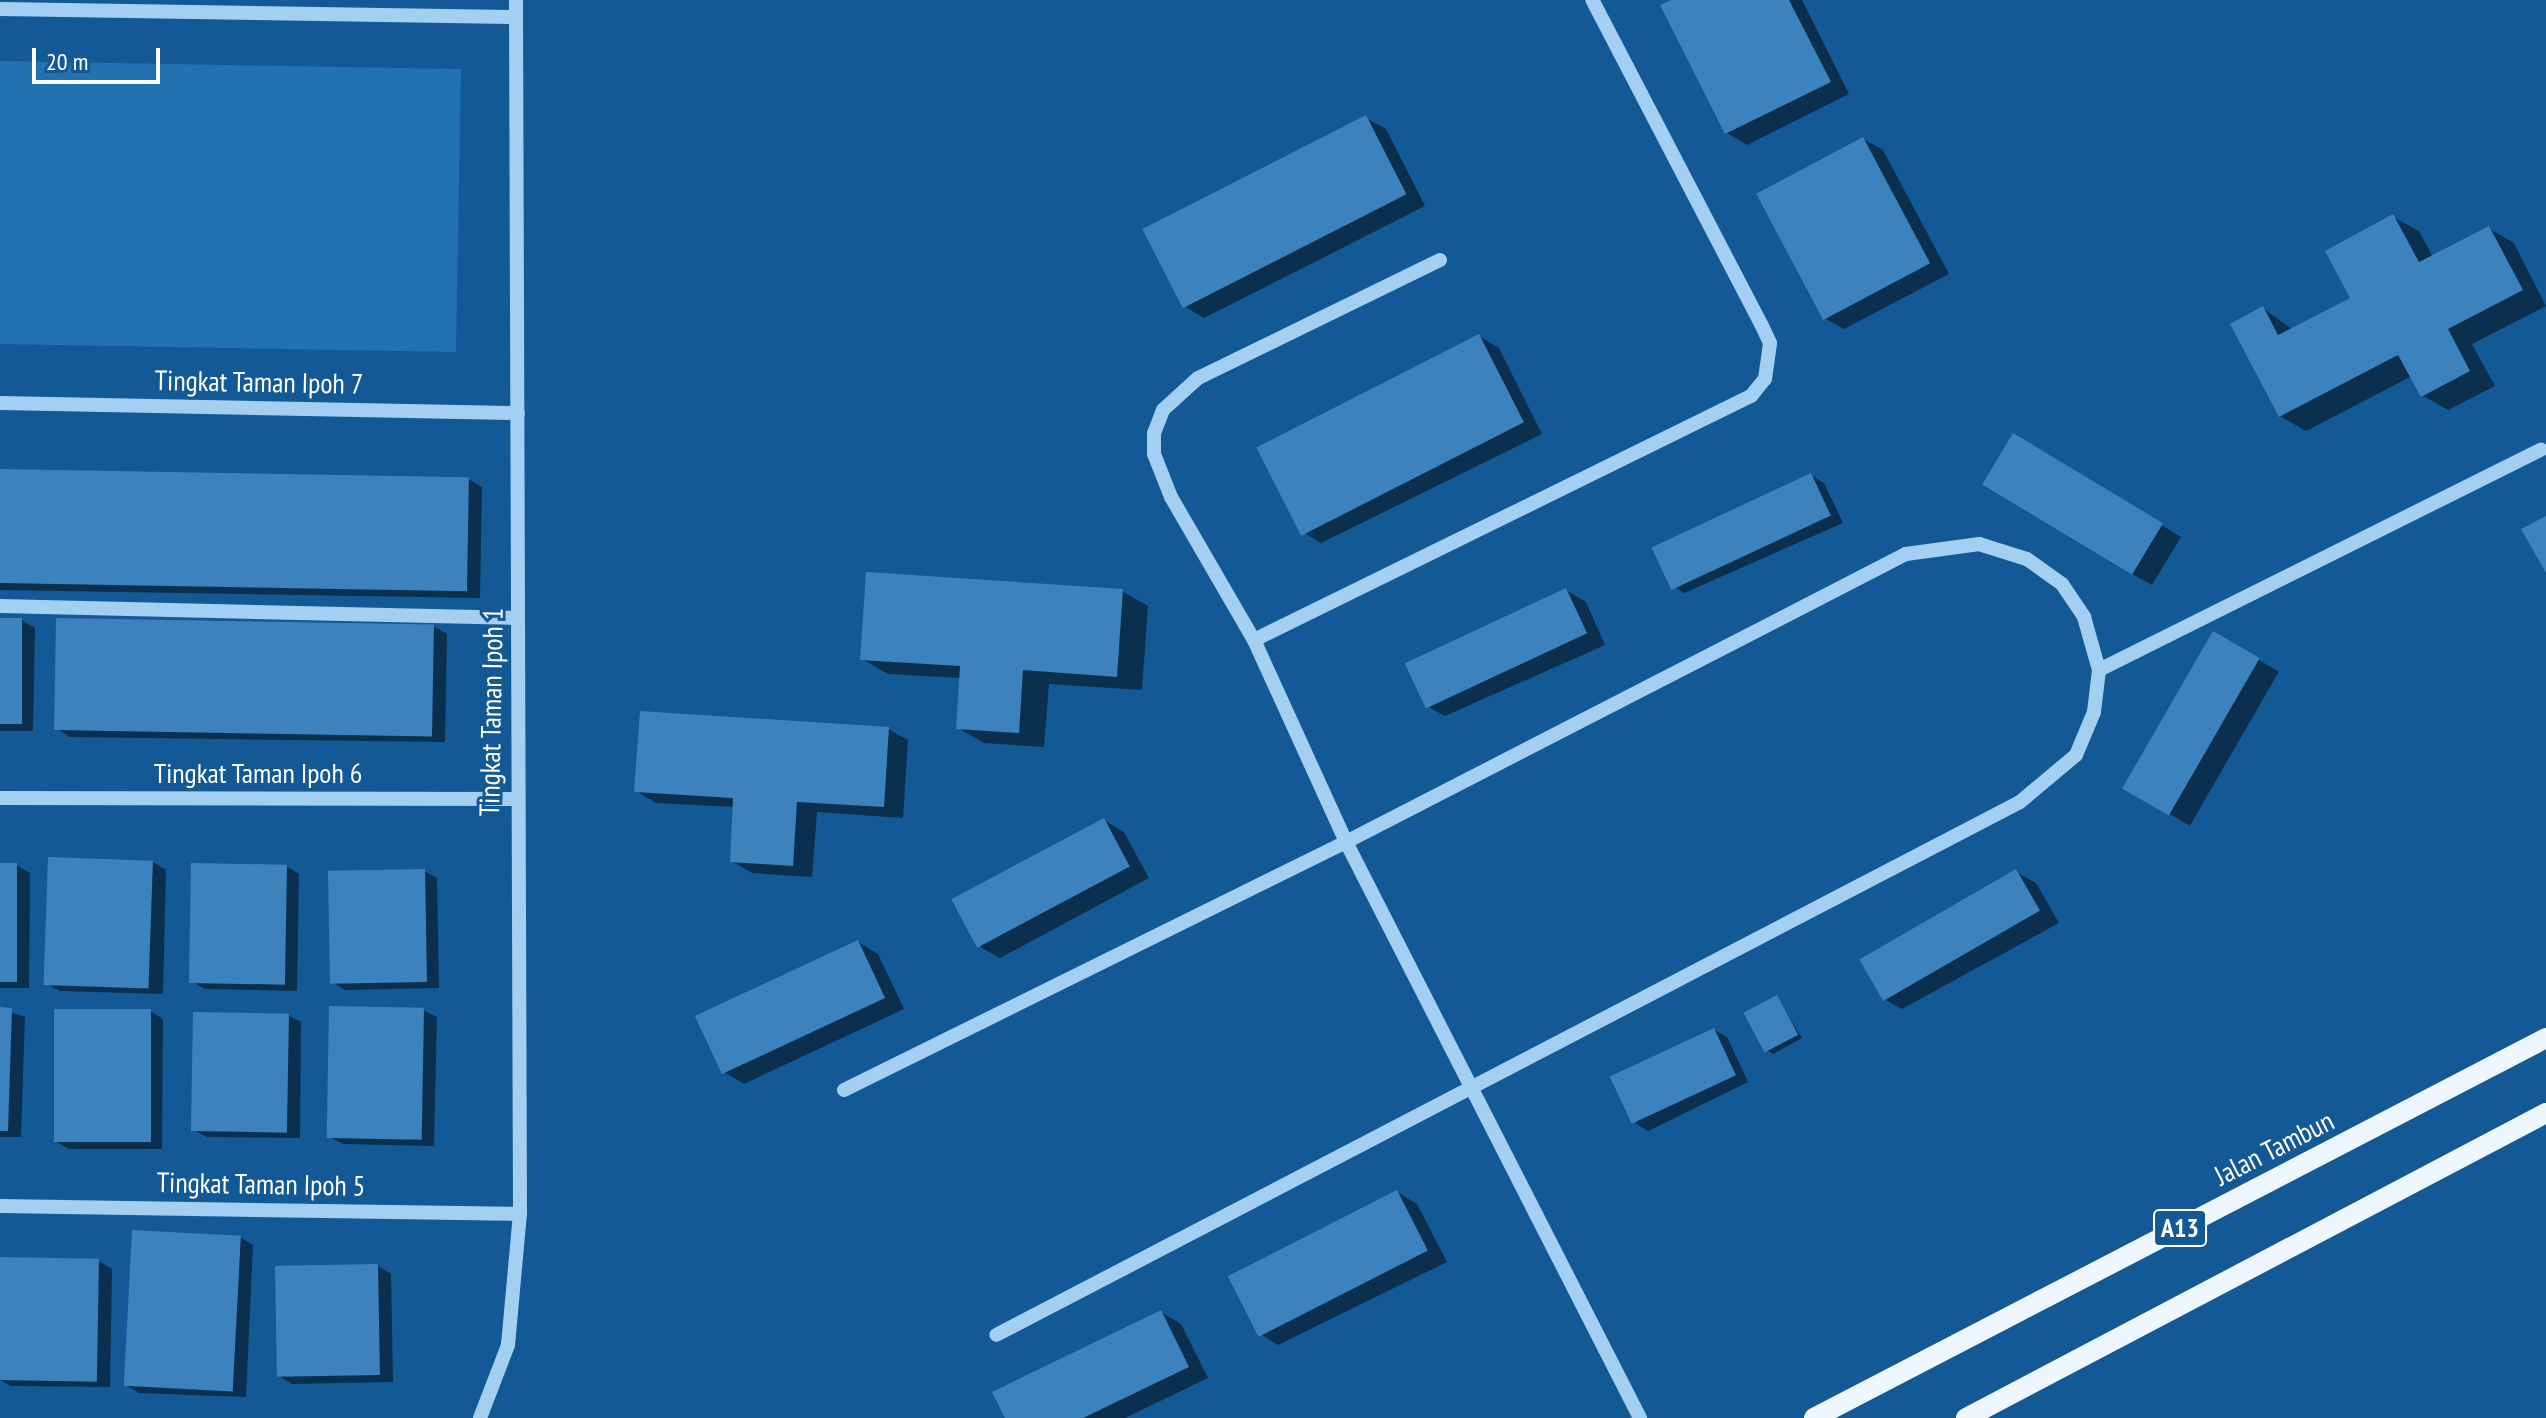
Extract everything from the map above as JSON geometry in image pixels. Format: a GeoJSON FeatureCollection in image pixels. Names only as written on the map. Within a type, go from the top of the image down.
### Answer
{"type":"FeatureCollection","features":[{"type":"Feature","properties":{"kind":"main road","name":"Jalan Tambun"},"geometry":{"type":"LineString","coordinates":[[1814,1418],[2546,1038]]}},
{"type":"Feature","properties":{"kind":"main road","name":"A13"},"geometry":{"type":"LineString","coordinates":[[1966,1418],[2546,1113]]}},
{"type":"Feature","properties":{"kind":"street","name":"Tingkat Taman Ipoh 1"},"geometry":{"type":"LineString","coordinates":[[480,1418],[508,1345],[520,1214],[515,799],[518,618],[516,0]]}},
{"type":"Feature","properties":{"kind":"street"},"geometry":{"type":"LineString","coordinates":[[1254,640],[1751,396],[1765,379],[1771,353],[1761,324],[1592,0]]}},
{"type":"Feature","properties":{"kind":"street"},"geometry":{"type":"LineString","coordinates":[[0,9],[516,17]]}},
{"type":"Feature","properties":{"kind":"street"},"geometry":{"type":"LineString","coordinates":[[1440,260],[1198,378],[1163,410],[1154,433],[1154,454],[1171,497],[1254,640],[1346,842],[1640,1418]]}},
{"type":"Feature","properties":{"kind":"street","name":"Tingkat Taman Ipoh 7"},"geometry":{"type":"LineString","coordinates":[[0,403],[518,413]]}},
{"type":"Feature","properties":{"kind":"street"},"geometry":{"type":"LineString","coordinates":[[2099,670],[2541,450]]}},
{"type":"Feature","properties":{"kind":"street"},"geometry":{"type":"LineString","coordinates":[[844,1090],[1346,842],[1906,554],[1979,544],[2027,559],[2062,584],[2084,617],[2099,670],[2094,712],[2076,755],[2020,802],[996,1335]]}},
{"type":"Feature","properties":{"kind":"street"},"geometry":{"type":"LineString","coordinates":[[0,606],[518,618]]}},
{"type":"Feature","properties":{"kind":"street","name":"Tingkat Taman Ipoh 6"},"geometry":{"type":"LineString","coordinates":[[0,798],[515,799]]}},
{"type":"Feature","properties":{"kind":"street","name":"Tingkat Taman Ipoh 5"},"geometry":{"type":"LineString","coordinates":[[0,1206],[520,1214]]}},
{"type":"Feature","properties":{"kind":"shaded area"},"geometry":{"type":"Polygon","coordinates":[[[0,61],[461,69],[456,352],[0,344],[0,61]]]}},
{"type":"Feature","properties":{"kind":"building"},"geometry":{"type":"Polygon","coordinates":[[[1671,0],[1789,0],[1831,82],[1725,134],[1660,5],[1671,0]]]}},
{"type":"Feature","properties":{"kind":"building"},"geometry":{"type":"Polygon","coordinates":[[[1366,115],[1406,194],[1183,308],[1142,229],[1366,115]]]}},
{"type":"Feature","properties":{"kind":"building"},"geometry":{"type":"Polygon","coordinates":[[[1863,137],[1930,263],[1823,320],[1756,194],[1863,137]]]}},
{"type":"Feature","properties":{"kind":"building"},"geometry":{"type":"Polygon","coordinates":[[[2393,214],[2419,262],[2489,226],[2523,290],[2448,329],[2470,371],[2421,397],[2398,355],[2279,417],[2230,324],[2263,306],[2278,335],[2350,298],[2325,251],[2393,214]]]}},
{"type":"Feature","properties":{"kind":"building"},"geometry":{"type":"Polygon","coordinates":[[[1479,334],[1524,422],[1301,536],[1256,447],[1479,334]]]}},
{"type":"Feature","properties":{"kind":"building"},"geometry":{"type":"Polygon","coordinates":[[[2013,433],[2163,523],[2132,575],[1982,484],[2013,433]]]}},
{"type":"Feature","properties":{"kind":"building"},"geometry":{"type":"Polygon","coordinates":[[[0,469],[469,477],[467,591],[0,583],[0,469]]]}},
{"type":"Feature","properties":{"kind":"building"},"geometry":{"type":"Polygon","coordinates":[[[1811,473],[1831,516],[1671,590],[1651,547],[1811,473]]]}},
{"type":"Feature","properties":{"kind":"building"},"geometry":{"type":"Polygon","coordinates":[[[2546,516],[2546,573],[2521,529],[2546,516]]]}},
{"type":"Feature","properties":{"kind":"building"},"geometry":{"type":"Polygon","coordinates":[[[866,572],[1123,589],[1117,677],[1023,670],[1019,733],[956,729],[960,666],[860,660],[866,572]]]}},
{"type":"Feature","properties":{"kind":"building"},"geometry":{"type":"Polygon","coordinates":[[[1566,588],[1587,633],[1426,709],[1405,663],[1566,588]]]}},
{"type":"Feature","properties":{"kind":"building"},"geometry":{"type":"Polygon","coordinates":[[[0,618],[22,618],[22,724],[0,724],[0,618]]]}},
{"type":"Feature","properties":{"kind":"building"},"geometry":{"type":"Polygon","coordinates":[[[56,618],[434,625],[432,737],[54,730],[56,618]]]}},
{"type":"Feature","properties":{"kind":"building"},"geometry":{"type":"Polygon","coordinates":[[[2213,631],[2260,658],[2169,816],[2122,789],[2213,631]]]}},
{"type":"Feature","properties":{"kind":"building"},"geometry":{"type":"Polygon","coordinates":[[[640,711],[889,727],[884,807],[797,802],[793,866],[730,862],[733,798],[634,792],[640,711]]]}},
{"type":"Feature","properties":{"kind":"building"},"geometry":{"type":"Polygon","coordinates":[[[1104,818],[1130,867],[977,948],[951,899],[1104,818]]]}},
{"type":"Feature","properties":{"kind":"building"},"geometry":{"type":"Polygon","coordinates":[[[48,857],[153,861],[148,989],[44,985],[48,857]]]}},
{"type":"Feature","properties":{"kind":"building"},"geometry":{"type":"Polygon","coordinates":[[[0,863],[17,863],[17,982],[0,982],[0,863]]]}},
{"type":"Feature","properties":{"kind":"building"},"geometry":{"type":"Polygon","coordinates":[[[191,863],[287,865],[285,985],[189,983],[191,863]]]}},
{"type":"Feature","properties":{"kind":"building"},"geometry":{"type":"Polygon","coordinates":[[[425,869],[427,982],[330,984],[328,871],[425,869]]]}},
{"type":"Feature","properties":{"kind":"building"},"geometry":{"type":"Polygon","coordinates":[[[2016,869],[2040,911],[1883,1001],[1859,960],[2016,869]]]}},
{"type":"Feature","properties":{"kind":"building"},"geometry":{"type":"Polygon","coordinates":[[[858,940],[885,998],[722,1074],[695,1016],[858,940]]]}},
{"type":"Feature","properties":{"kind":"building"},"geometry":{"type":"Polygon","coordinates":[[[1777,995],[1798,1035],[1765,1053],[1743,1013],[1777,995]]]}},
{"type":"Feature","properties":{"kind":"building"},"geometry":{"type":"Polygon","coordinates":[[[329,1006],[424,1008],[422,1140],[327,1138],[329,1006]]]}},
{"type":"Feature","properties":{"kind":"building"},"geometry":{"type":"Polygon","coordinates":[[[0,1007],[12,1008],[8,1131],[0,1131],[0,1007]]]}},
{"type":"Feature","properties":{"kind":"building"},"geometry":{"type":"Polygon","coordinates":[[[54,1009],[151,1009],[151,1142],[54,1142],[54,1009]]]}},
{"type":"Feature","properties":{"kind":"building"},"geometry":{"type":"Polygon","coordinates":[[[193,1012],[289,1014],[287,1133],[191,1131],[193,1012]]]}},
{"type":"Feature","properties":{"kind":"building"},"geometry":{"type":"Polygon","coordinates":[[[1714,1028],[1736,1075],[1632,1124],[1610,1077],[1714,1028]]]}},
{"type":"Feature","properties":{"kind":"building"},"geometry":{"type":"Polygon","coordinates":[[[1397,1190],[1428,1251],[1259,1337],[1228,1276],[1397,1190]]]}},
{"type":"Feature","properties":{"kind":"building"},"geometry":{"type":"Polygon","coordinates":[[[132,1230],[241,1236],[233,1391],[124,1386],[132,1230]]]}},
{"type":"Feature","properties":{"kind":"building"},"geometry":{"type":"Polygon","coordinates":[[[0,1257],[99,1259],[97,1382],[0,1380],[0,1257]]]}},
{"type":"Feature","properties":{"kind":"building"},"geometry":{"type":"Polygon","coordinates":[[[378,1264],[380,1375],[277,1377],[275,1266],[378,1264]]]}},
{"type":"Feature","properties":{"kind":"building"},"geometry":{"type":"Polygon","coordinates":[[[1161,1310],[1189,1367],[1083,1418],[1005,1418],[992,1392],[1161,1310]]]}}]}
